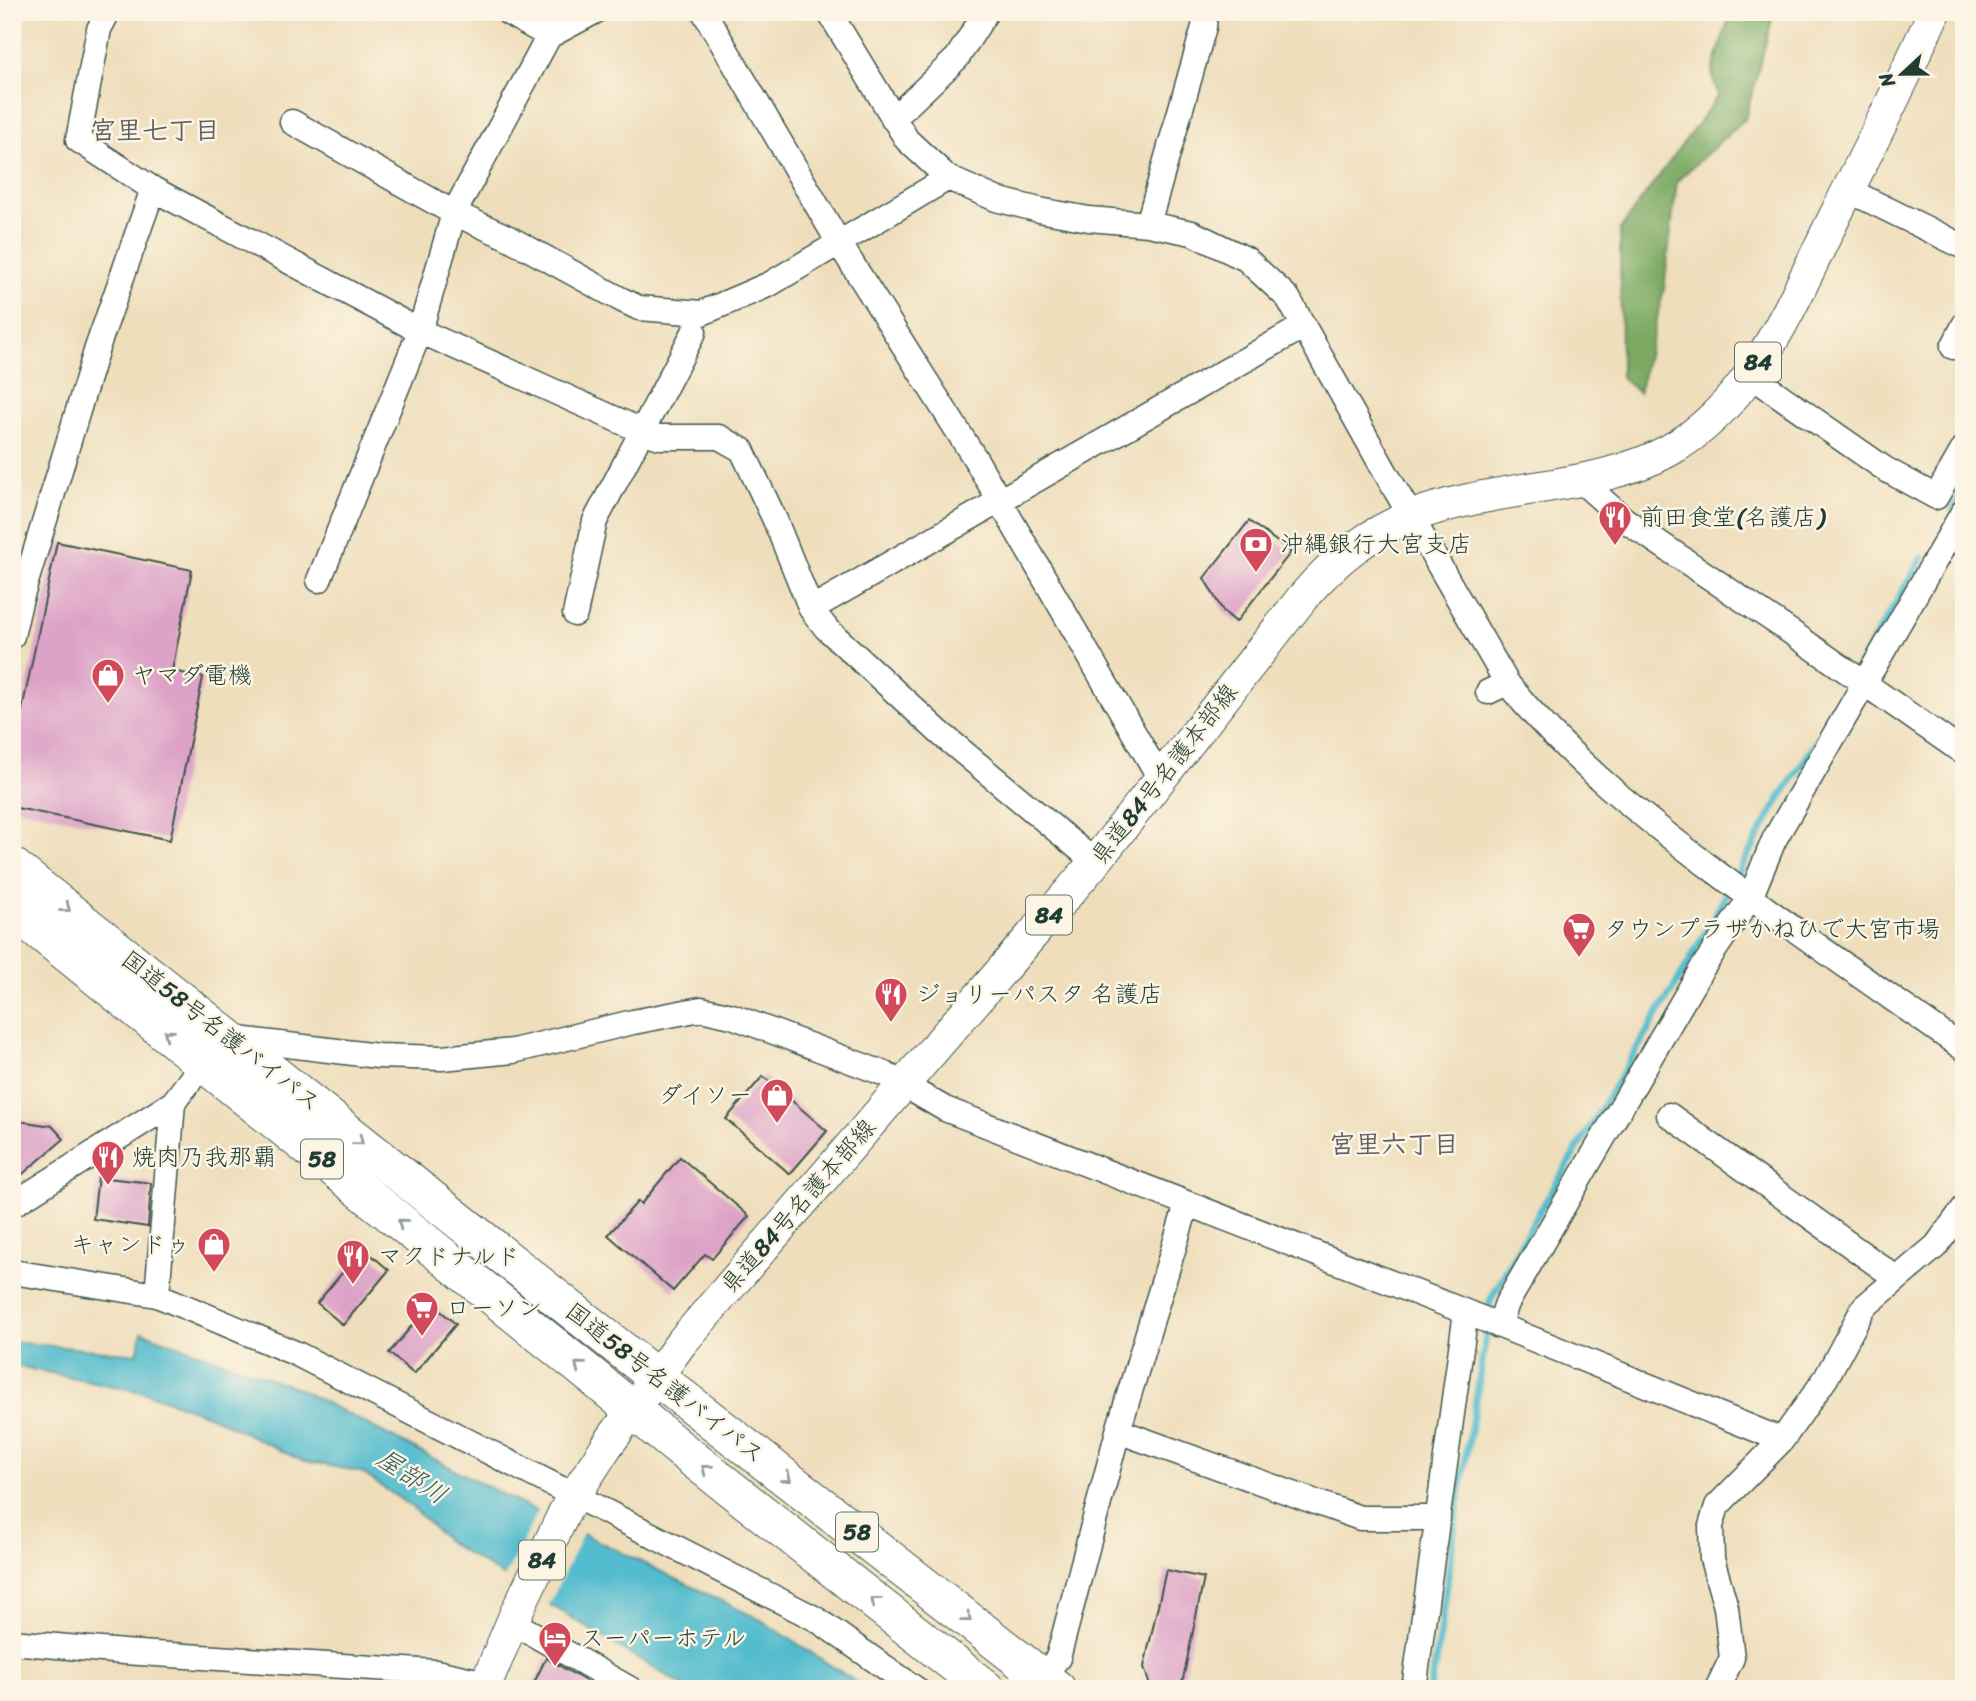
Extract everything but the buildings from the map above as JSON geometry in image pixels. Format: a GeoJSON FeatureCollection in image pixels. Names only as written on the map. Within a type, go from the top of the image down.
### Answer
{"type":"FeatureCollection","features":[{"type":"Feature","properties":{"kind":"highway","name":"国道58号名護バイパス"},"geometry":{"type":"LineString","coordinates":[[12,866],[656,1377],[1049,1683]]}},
{"type":"Feature","properties":{"kind":"highway","name":"国道58号名護バイパス"},"geometry":{"type":"LineString","coordinates":[[12,909],[632,1410],[986,1689]]}},
{"type":"Feature","properties":{"kind":"main road","name":"県道84号名護本部線"},"geometry":{"type":"LineString","coordinates":[[486,1687],[514,1618],[570,1502],[691,1329],[1095,862],[1330,567],[1364,540],[1412,515],[1462,501],[1581,481],[1631,467],[1670,449],[1702,426],[1731,399],[1750,375],[1792,302],[1934,12]]}},
{"type":"Feature","properties":{"kind":"street"},"geometry":{"type":"LineString","coordinates":[[108,12],[99,29],[78,140],[153,189],[420,331],[642,432],[660,437],[719,437],[742,450],[775,520],[811,609],[827,628],[940,733],[1095,862]]}},
{"type":"Feature","properties":{"kind":"street"},"geometry":{"type":"LineString","coordinates":[[507,12],[549,36]]}},
{"type":"Feature","properties":{"kind":"street"},"geometry":{"type":"LineString","coordinates":[[319,580],[420,331],[454,213],[549,36],[594,12]]}},
{"type":"Feature","properties":{"kind":"street"},"geometry":{"type":"LineString","coordinates":[[704,12],[839,243],[976,460],[1160,780]]}},
{"type":"Feature","properties":{"kind":"street"},"geometry":{"type":"LineString","coordinates":[[829,12],[907,140],[948,178],[996,199],[1039,210],[1089,219],[1149,224],[1192,233],[1246,259],[1288,298],[1412,515],[1498,687],[1529,709],[1594,775],[1653,824],[1746,895],[1964,1048]]}},
{"type":"Feature","properties":{"kind":"street"},"geometry":{"type":"LineString","coordinates":[[1149,224],[1204,27],[1205,12]]}},
{"type":"Feature","properties":{"kind":"street"},"geometry":{"type":"LineString","coordinates":[[893,120],[957,58],[978,16]]}},
{"type":"Feature","properties":{"kind":"street"},"geometry":{"type":"LineString","coordinates":[[292,122],[454,213],[509,237],[639,308],[670,312],[702,313],[770,284],[948,178]]}},
{"type":"Feature","properties":{"kind":"street"},"geometry":{"type":"LineString","coordinates":[[12,636],[97,348],[153,189]]}},
{"type":"Feature","properties":{"kind":"street"},"geometry":{"type":"LineString","coordinates":[[1848,190],[1964,247]]}},
{"type":"Feature","properties":{"kind":"street"},"geometry":{"type":"LineString","coordinates":[[811,609],[1304,326]]}},
{"type":"Feature","properties":{"kind":"street"},"geometry":{"type":"LineString","coordinates":[[575,614],[595,521],[694,332]]}},
{"type":"Feature","properties":{"kind":"street"},"geometry":{"type":"LineString","coordinates":[[1750,375],[1885,469],[1936,498],[1964,448]]}},
{"type":"Feature","properties":{"kind":"street"},"geometry":{"type":"LineString","coordinates":[[1581,481],[1626,520],[1964,753]]}},
{"type":"Feature","properties":{"kind":"street"},"geometry":{"type":"LineString","coordinates":[[1499,1326],[1507,1303],[1746,895],[1774,840],[1964,512]]}},
{"type":"Feature","properties":{"kind":"street"},"geometry":{"type":"LineString","coordinates":[[230,1038],[378,1056],[442,1059],[513,1051],[632,1022],[701,1009],[732,1016],[885,1074],[945,1109],[1466,1312],[1782,1440]]}},
{"type":"Feature","properties":{"kind":"street"},"geometry":{"type":"LineString","coordinates":[[12,1205],[173,1103],[203,1063]]}},
{"type":"Feature","properties":{"kind":"street"},"geometry":{"type":"LineString","coordinates":[[157,1295],[173,1103]]}},
{"type":"Feature","properties":{"kind":"street"},"geometry":{"type":"LineString","coordinates":[[1670,1115],[1896,1278]]}},
{"type":"Feature","properties":{"kind":"street"},"geometry":{"type":"LineString","coordinates":[[1049,1683],[1059,1658],[1118,1431],[1187,1204]]}},
{"type":"Feature","properties":{"kind":"street"},"geometry":{"type":"LineString","coordinates":[[1717,1689],[1732,1658],[1726,1607],[1712,1559],[1712,1526],[1717,1506],[1782,1440],[1826,1378],[1864,1307],[1936,1246],[1964,1208]]}},
{"type":"Feature","properties":{"kind":"street"},"geometry":{"type":"LineString","coordinates":[[12,1272],[157,1295],[297,1354],[570,1502],[816,1619],[916,1689]]}},
{"type":"Feature","properties":{"kind":"street"},"geometry":{"type":"LineString","coordinates":[[1415,1689],[1466,1312]]}},
{"type":"Feature","properties":{"kind":"street"},"geometry":{"type":"LineString","coordinates":[[1118,1431],[1360,1518],[1438,1518]]}},
{"type":"Feature","properties":{"kind":"street"},"geometry":{"type":"LineString","coordinates":[[514,1618],[630,1689]]}},
{"type":"Feature","properties":{"kind":"street"},"geometry":{"type":"LineString","coordinates":[[12,1642],[436,1672],[486,1687]]}},
{"type":"Feature","properties":{"kind":"green space"},"geometry":{"type":"Polygon","coordinates":[[[1731,12],[1774,12],[1745,119],[1677,181],[1664,289],[1639,393],[1621,377],[1620,229],[1718,96],[1712,72],[1731,12]]]}},
{"type":"Feature","properties":{"kind":"water","name":"屋部川"},"geometry":{"type":"Polygon","coordinates":[[[142,1332],[299,1389],[517,1502],[761,1620],[867,1689],[688,1689],[448,1542],[413,1508],[361,1472],[300,1460],[211,1416],[147,1393],[12,1365],[12,1342],[137,1354],[142,1332]]]}},
{"type":"Feature","properties":{"kind":"pier"},"geometry":{"type":"Polygon","coordinates":[[[539,1509],[584,1531],[548,1607],[503,1580],[539,1509]]]}},
{"type":"Feature","properties":{"kind":"waterway"},"geometry":{"type":"LineString","coordinates":[[1952,509],[1964,488]]}},
{"type":"Feature","properties":{"kind":"waterway"},"geometry":{"type":"LineString","coordinates":[[1855,672],[1922,558]]}},
{"type":"Feature","properties":{"kind":"waterway"},"geometry":{"type":"LineString","coordinates":[[1488,1315],[1490,1301],[1525,1236],[1689,962],[1778,801],[1820,737]]}},
{"type":"Feature","properties":{"kind":"waterway"},"geometry":{"type":"LineString","coordinates":[[1430,1689],[1487,1327]]}},
{"type":"Feature","properties":{"kind":"place","name":"前田食堂(名護店)"},"geometry":{"type":"Point","coordinates":[1615,547]}},
{"type":"Feature","properties":{"kind":"place","name":"沖縄銀行大宮支店"},"geometry":{"type":"Point","coordinates":[1256,574]}},
{"type":"Feature","properties":{"kind":"place","name":"ヤマダ電機"},"geometry":{"type":"Point","coordinates":[108,705]}},
{"type":"Feature","properties":{"kind":"place","name":"タウンプラザかねひで大宮市場"},"geometry":{"type":"Point","coordinates":[1579,959]}},
{"type":"Feature","properties":{"kind":"place","name":"ジョリーパスタ 名護店"},"geometry":{"type":"Point","coordinates":[891,1024]}},
{"type":"Feature","properties":{"kind":"place","name":"ダイソー"},"geometry":{"type":"Point","coordinates":[777,1125]}},
{"type":"Feature","properties":{"kind":"place","name":"焼肉乃我那覇"},"geometry":{"type":"Point","coordinates":[108,1187]}},
{"type":"Feature","properties":{"kind":"place","name":"キャンドゥ"},"geometry":{"type":"Point","coordinates":[214,1274]}},
{"type":"Feature","properties":{"kind":"place","name":"マクドナルド"},"geometry":{"type":"Point","coordinates":[353,1286]}},
{"type":"Feature","properties":{"kind":"place","name":"ローソン"},"geometry":{"type":"Point","coordinates":[422,1338]}},
{"type":"Feature","properties":{"kind":"place","name":"スーパーホテル"},"geometry":{"type":"Point","coordinates":[555,1668]}},
{"type":"Feature","properties":{"kind":"district","name":"宮里七丁目"},"geometry":{"type":"Point","coordinates":[155,130]}},
{"type":"Feature","properties":{"kind":"district","name":"宮里六丁目"},"geometry":{"type":"Point","coordinates":[1394,1144]}}]}
